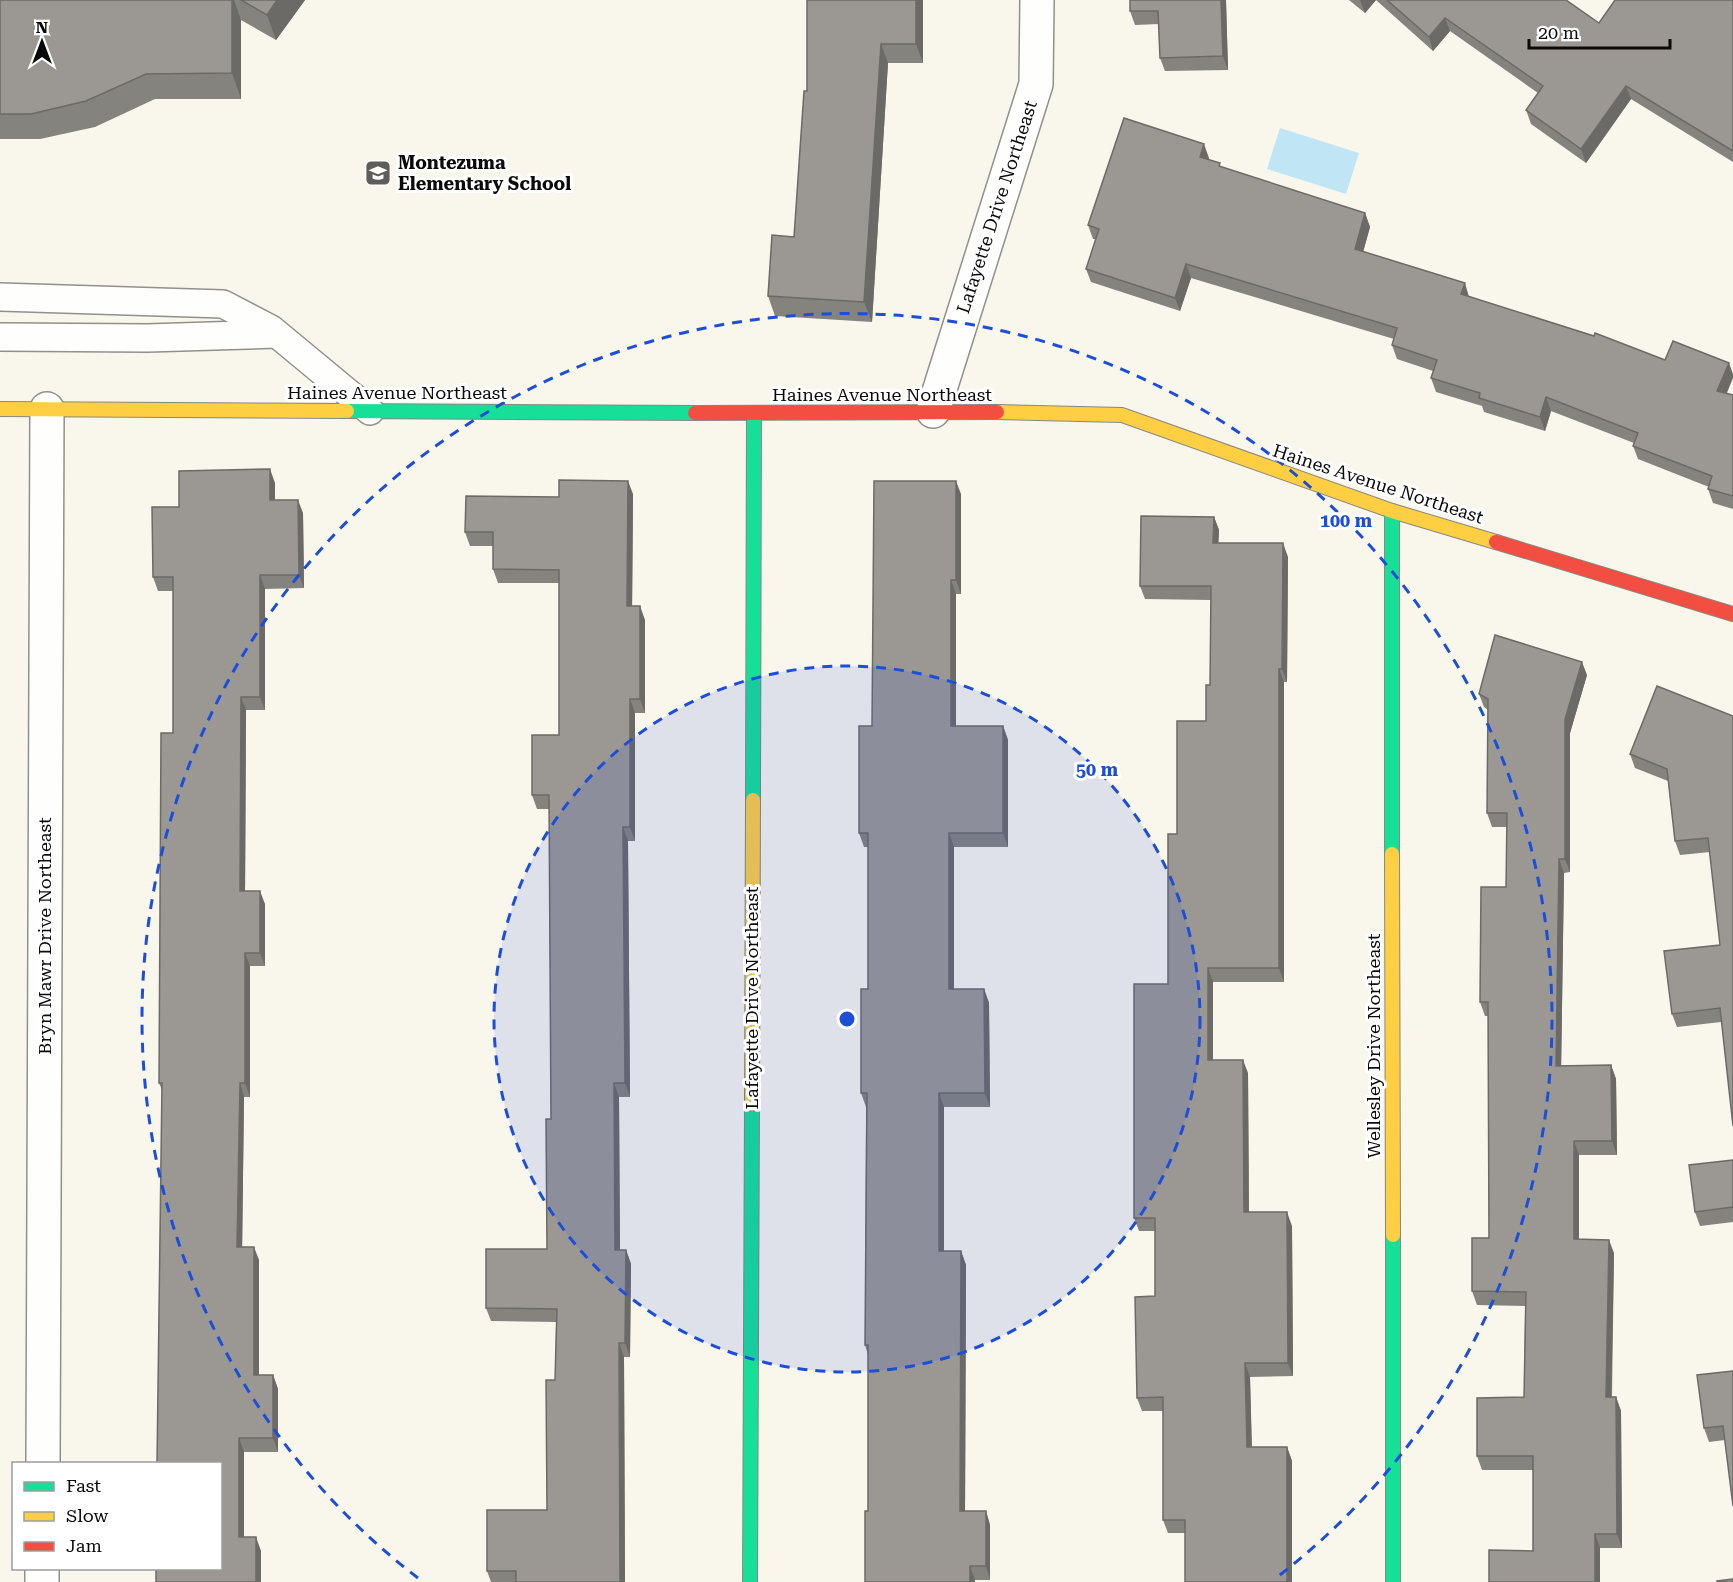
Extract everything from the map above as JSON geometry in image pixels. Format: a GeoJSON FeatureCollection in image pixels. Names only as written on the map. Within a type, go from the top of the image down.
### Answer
{"type":"FeatureCollection","features":[{"type":"Feature","properties":{"kind":"street","name":"Lafayette Drive Northeast"},"geometry":{"type":"LineString","coordinates":[[933,411],[1036,84],[1037,0]]}},
{"type":"Feature","properties":{"kind":"street","name":"Haines Avenue Northeast"},"geometry":{"type":"LineString","coordinates":[[0,409],[754,413],[933,411],[1122,415],[1392,511],[1733,614]]}},
{"type":"Feature","properties":{"kind":"street","name":"Bryn Mawr Drive Northeast"},"geometry":{"type":"LineString","coordinates":[[43,1462],[47,409]]}},
{"type":"Feature","properties":{"kind":"street","name":"Lafayette Drive Northeast"},"geometry":{"type":"LineString","coordinates":[[750,1582],[754,413]]}},
{"type":"Feature","properties":{"kind":"street","name":"Wellesley Drive Northeast"},"geometry":{"type":"LineString","coordinates":[[1392,511],[1393,1582]]}},
{"type":"Feature","properties":{"kind":"lane"},"geometry":{"type":"LineString","coordinates":[[0,297],[223,304],[276,334],[370,411]]}},
{"type":"Feature","properties":{"kind":"lane"},"geometry":{"type":"LineString","coordinates":[[0,337],[147,338],[276,334]]}},
{"type":"Feature","properties":{"kind":"water"},"geometry":{"type":"Polygon","coordinates":[[[1280,128],[1359,153],[1346,194],[1267,169],[1280,128]]]}},
{"type":"Feature","properties":{"kind":"building"},"geometry":{"type":"Polygon","coordinates":[[[0,0],[232,0],[232,73],[146,74],[86,101],[31,114],[0,114],[0,0]]]}},
{"type":"Feature","properties":{"kind":"building"},"geometry":{"type":"Polygon","coordinates":[[[241,0],[277,0],[267,15],[241,0]]]}},
{"type":"Feature","properties":{"kind":"building"},"geometry":{"type":"Polygon","coordinates":[[[807,0],[916,0],[916,44],[881,44],[864,302],[768,296],[772,235],[794,237],[804,91],[807,91],[807,0]]]}},
{"type":"Feature","properties":{"kind":"building"},"geometry":{"type":"Polygon","coordinates":[[[1130,0],[1221,0],[1223,56],[1160,58],[1158,11],[1130,11],[1130,0]]]}},
{"type":"Feature","properties":{"kind":"building"},"geometry":{"type":"Polygon","coordinates":[[[1387,0],[1566,0],[1599,23],[1615,0],[1733,0],[1733,151],[1626,86],[1581,149],[1526,110],[1543,86],[1445,18],[1429,37],[1387,0]]]}},
{"type":"Feature","properties":{"kind":"building"},"geometry":{"type":"Polygon","coordinates":[[[1124,118],[1204,144],[1200,157],[1220,163],[1219,166],[1365,213],[1355,249],[1465,283],[1461,294],[1594,336],[1595,333],[1665,360],[1673,341],[1729,363],[1717,391],[1733,395],[1733,496],[1708,489],[1712,476],[1633,446],[1638,433],[1546,397],[1540,417],[1479,398],[1480,393],[1431,378],[1437,360],[1392,345],[1397,328],[1186,264],[1175,298],[1086,269],[1099,229],[1088,225],[1124,118]]]}},
{"type":"Feature","properties":{"kind":"building"},"geometry":{"type":"Polygon","coordinates":[[[270,469],[270,500],[298,500],[299,575],[260,575],[260,697],[241,697],[240,891],[260,891],[260,953],[245,953],[245,1083],[240,1083],[237,1247],[254,1247],[254,1375],[273,1375],[273,1438],[239,1438],[239,1537],[256,1537],[256,1582],[156,1582],[156,1570],[222,1570],[222,1462],[157,1462],[162,1083],[159,1083],[161,733],[173,733],[173,577],[153,577],[152,507],[179,507],[179,471],[270,469]]]}},
{"type":"Feature","properties":{"kind":"building"},"geometry":{"type":"Polygon","coordinates":[[[559,480],[628,481],[627,606],[640,606],[640,699],[630,699],[630,827],[623,827],[625,1083],[614,1083],[615,1250],[626,1250],[625,1343],[619,1343],[620,1582],[516,1582],[516,1571],[487,1571],[487,1510],[547,1510],[546,1380],[555,1380],[557,1309],[486,1308],[486,1249],[547,1249],[546,1119],[551,1119],[549,795],[532,795],[532,735],[559,735],[559,570],[493,569],[493,532],[465,532],[466,496],[559,497],[559,480]]]}},
{"type":"Feature","properties":{"kind":"building"},"geometry":{"type":"Polygon","coordinates":[[[874,481],[956,481],[956,580],[951,580],[951,726],[1003,726],[1003,833],[949,833],[949,989],[984,989],[985,1093],[939,1093],[939,1251],[961,1251],[960,1511],[986,1511],[986,1566],[970,1566],[970,1582],[865,1582],[865,1511],[868,1511],[868,1345],[865,1345],[867,1093],[861,1093],[861,989],[868,989],[868,833],[859,833],[859,726],[872,726],[874,481]]]}},
{"type":"Feature","properties":{"kind":"building"},"geometry":{"type":"Polygon","coordinates":[[[1141,516],[1214,517],[1213,543],[1283,543],[1282,669],[1279,669],[1279,968],[1208,968],[1208,1060],[1243,1060],[1244,1212],[1287,1212],[1288,1363],[1245,1363],[1247,1447],[1287,1447],[1287,1582],[1185,1582],[1185,1520],[1163,1520],[1163,1397],[1137,1398],[1135,1297],[1155,1296],[1155,1218],[1134,1218],[1134,984],[1168,984],[1168,834],[1177,834],[1177,721],[1206,721],[1206,685],[1210,685],[1211,586],[1140,586],[1141,516]]]}},
{"type":"Feature","properties":{"kind":"building"},"geometry":{"type":"Polygon","coordinates":[[[1495,635],[1582,662],[1565,719],[1565,859],[1559,859],[1556,1066],[1611,1065],[1612,1141],[1574,1141],[1574,1239],[1609,1240],[1606,1397],[1616,1397],[1617,1534],[1595,1534],[1595,1582],[1489,1582],[1489,1550],[1533,1551],[1533,1456],[1477,1456],[1477,1398],[1524,1397],[1526,1292],[1472,1291],[1472,1238],[1489,1238],[1488,1002],[1480,1002],[1481,887],[1506,887],[1507,813],[1487,813],[1488,699],[1479,694],[1495,635]]]}},
{"type":"Feature","properties":{"kind":"building"},"geometry":{"type":"Polygon","coordinates":[[[1657,686],[1733,716],[1733,1126],[1720,1008],[1672,1014],[1664,951],[1720,945],[1708,838],[1675,841],[1667,769],[1630,754],[1657,686]]]}},
{"type":"Feature","properties":{"kind":"building"},"geometry":{"type":"Polygon","coordinates":[[[1733,1160],[1733,1207],[1695,1212],[1689,1165],[1733,1160]]]}},
{"type":"Feature","properties":{"kind":"building"},"geometry":{"type":"Polygon","coordinates":[[[1733,1371],[1733,1506],[1723,1426],[1704,1428],[1697,1375],[1733,1371]]]}},
{"type":"Feature","properties":{"kind":"building"},"geometry":{"type":"Polygon","coordinates":[[[1733,1579],[1733,1582],[1717,1582],[1717,1581],[1733,1579]]]}},
{"type":"Feature","properties":{"kind":"traffic: fast"},"geometry":{"type":"LineString","coordinates":[[347,411],[695,413]]}},
{"type":"Feature","properties":{"kind":"traffic: fast"},"geometry":{"type":"LineString","coordinates":[[753,800],[754,413]]}},
{"type":"Feature","properties":{"kind":"traffic: fast"},"geometry":{"type":"LineString","coordinates":[[1392,511],[1392,854]]}},
{"type":"Feature","properties":{"kind":"traffic: fast"},"geometry":{"type":"LineString","coordinates":[[750,1582],[752,1104]]}},
{"type":"Feature","properties":{"kind":"traffic: fast"},"geometry":{"type":"LineString","coordinates":[[1393,1235],[1393,1582]]}},
{"type":"Feature","properties":{"kind":"traffic: slow"},"geometry":{"type":"LineString","coordinates":[[0,409],[347,411]]}},
{"type":"Feature","properties":{"kind":"traffic: slow"},"geometry":{"type":"LineString","coordinates":[[997,412],[1122,415],[1392,511],[1496,542]]}},
{"type":"Feature","properties":{"kind":"traffic: slow"},"geometry":{"type":"LineString","coordinates":[[752,1104],[753,800]]}},
{"type":"Feature","properties":{"kind":"traffic: slow"},"geometry":{"type":"LineString","coordinates":[[1392,854],[1393,1235]]}},
{"type":"Feature","properties":{"kind":"traffic: jam"},"geometry":{"type":"LineString","coordinates":[[695,413],[997,412]]}},
{"type":"Feature","properties":{"kind":"traffic: jam"},"geometry":{"type":"LineString","coordinates":[[1496,542],[1733,614]]}},
{"type":"Feature","properties":{"kind":"place","name":"Montezuma Elementary School"},"geometry":{"type":"Point","coordinates":[378,173]}}]}
